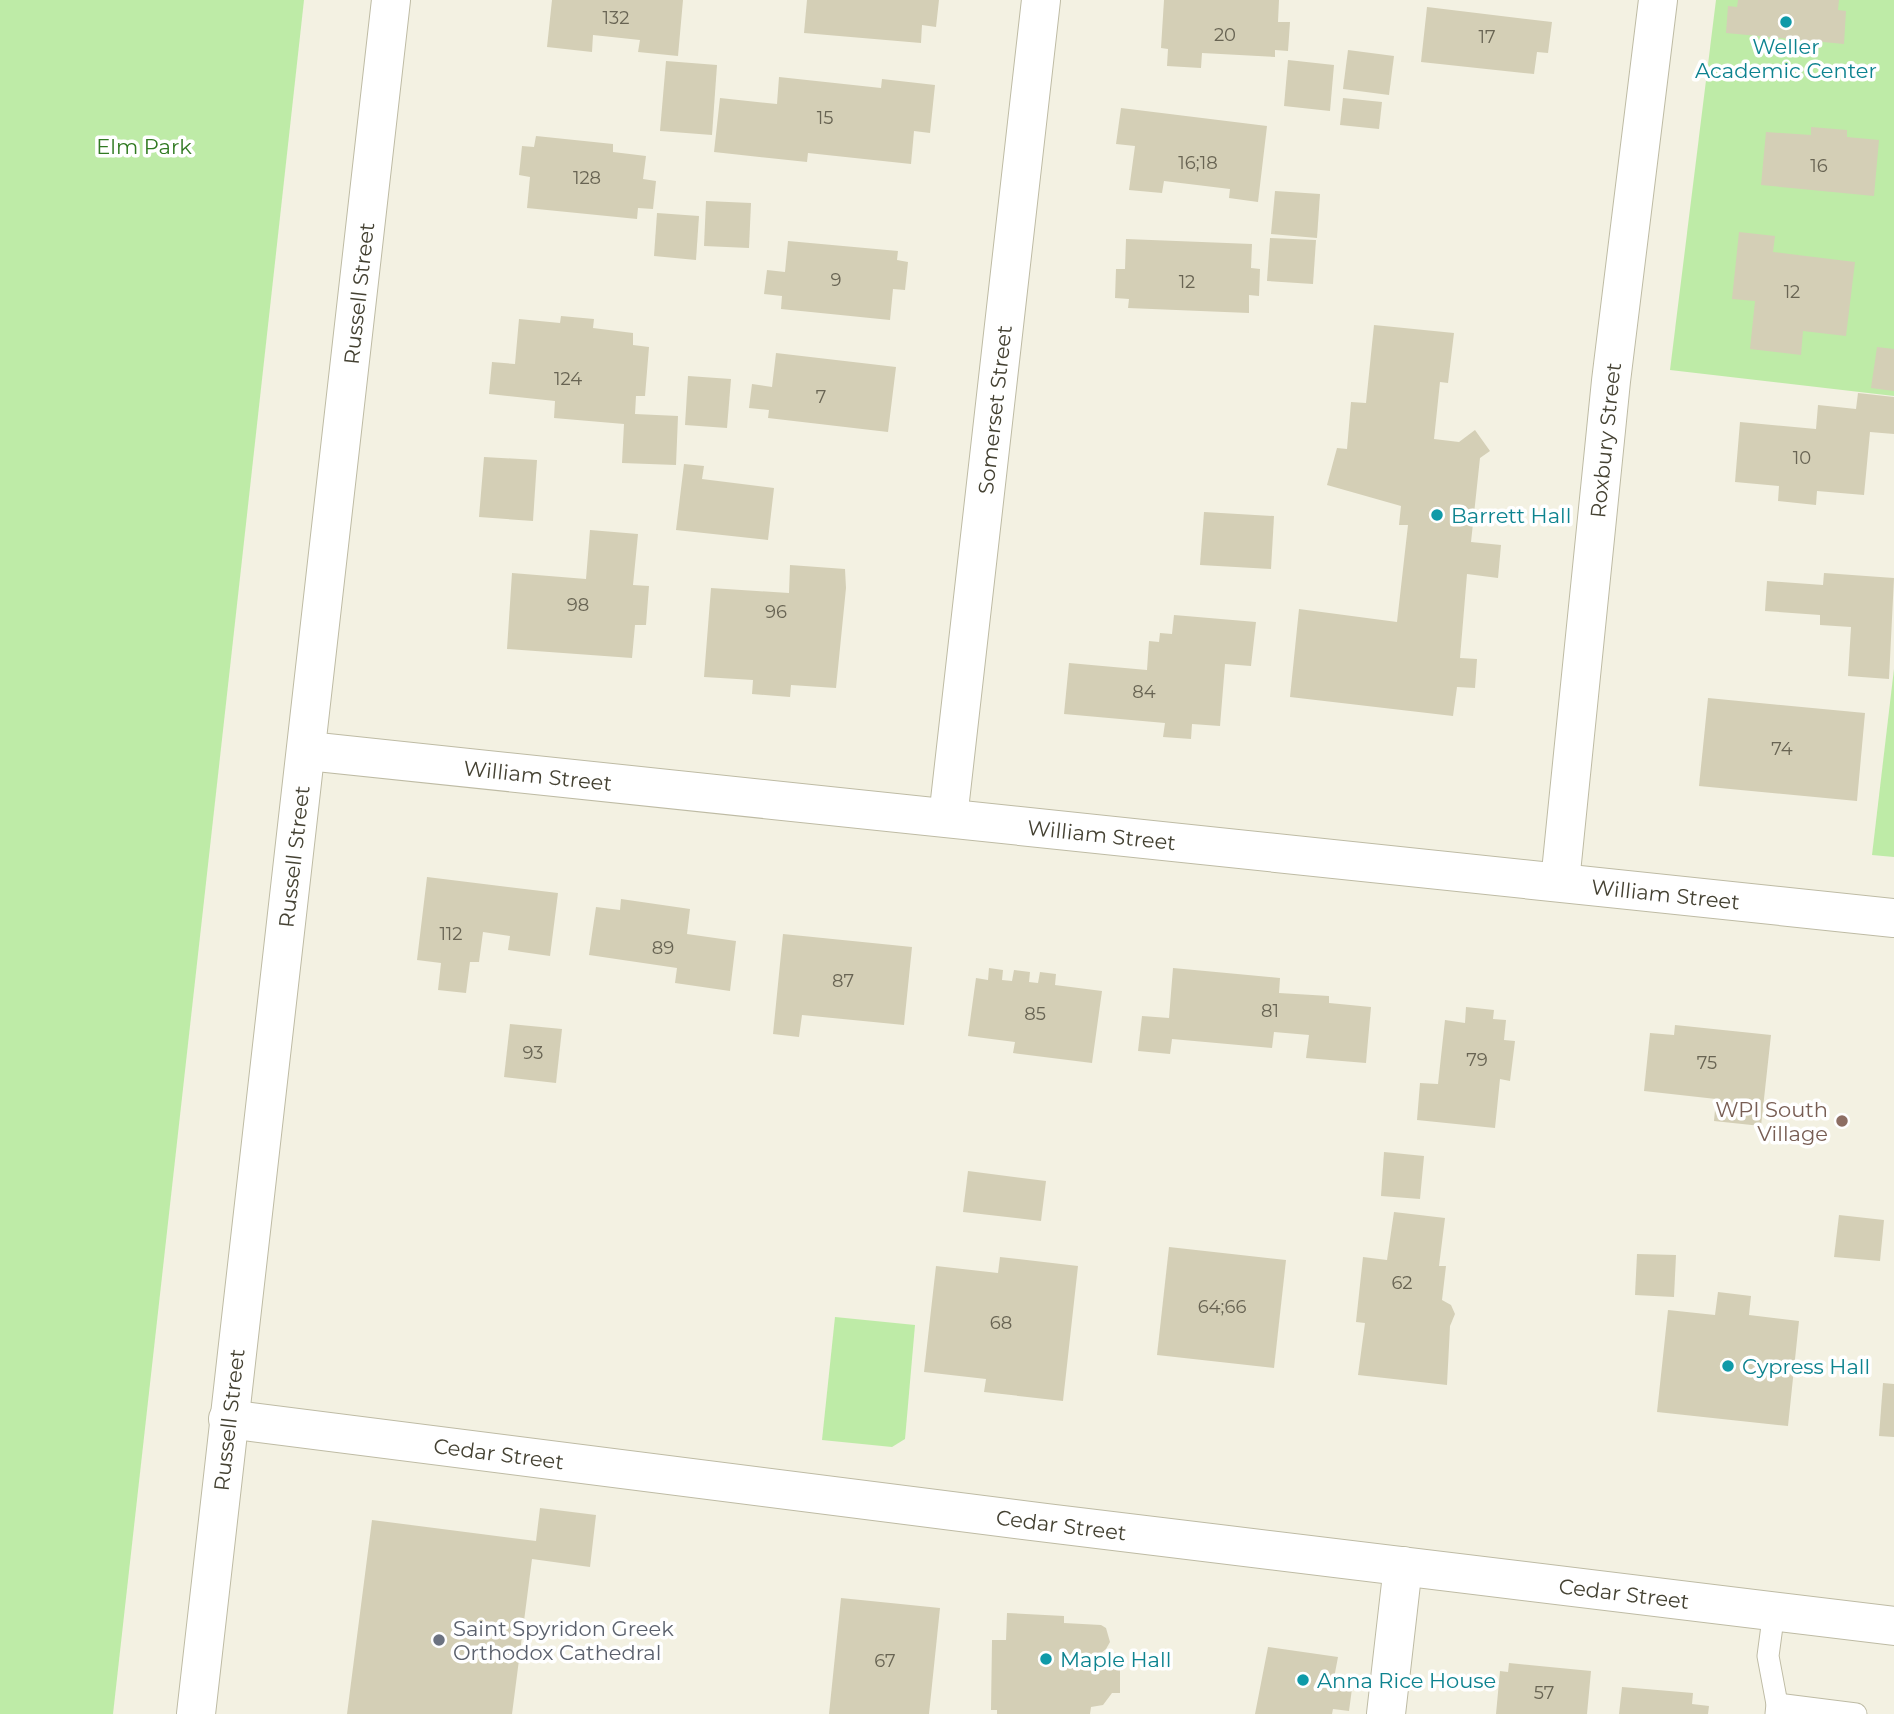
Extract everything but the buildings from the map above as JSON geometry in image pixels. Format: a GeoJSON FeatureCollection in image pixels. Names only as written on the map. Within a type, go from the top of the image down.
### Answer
{"type":"FeatureCollection","features":[{"type":"Feature","properties":{"kind":"street","name":"Russell Street"},"geometry":{"type":"LineString","coordinates":[[195,1714],[308,751],[391,0]]}},
{"type":"Feature","properties":{"kind":"street","name":"Somerset Street"},"geometry":{"type":"LineString","coordinates":[[948,818],[1041,0]]}},
{"type":"Feature","properties":{"kind":"street","name":"Roxbury Street"},"geometry":{"type":"LineString","coordinates":[[1560,882],[1611,382],[1658,0]]}},
{"type":"Feature","properties":{"kind":"street","name":"William Street"},"geometry":{"type":"LineString","coordinates":[[308,751],[1894,918]]}},
{"type":"Feature","properties":{"kind":"street","name":"Cedar Street"},"geometry":{"type":"LineString","coordinates":[[228,1419],[1894,1626]]}},
{"type":"Feature","properties":{"kind":"street"},"geometry":{"type":"LineString","coordinates":[[1386,1714],[1403,1566]]}},
{"type":"Feature","properties":{"kind":"lane"},"geometry":{"type":"LineString","coordinates":[[1774,1611],[1768,1656],[1777,1709],[1856,1714]]}},
{"type":"Feature","properties":{"kind":"green space","name":"Elm Park"},"geometry":{"type":"Polygon","coordinates":[[[0,0],[304,0],[113,1714],[0,1714],[0,0]]]}},
{"type":"Feature","properties":{"kind":"green space"},"geometry":{"type":"Polygon","coordinates":[[[1716,0],[1894,0],[1894,396],[1670,370],[1716,0]]]}},
{"type":"Feature","properties":{"kind":"green space"},"geometry":{"type":"Polygon","coordinates":[[[1894,669],[1894,857],[1872,855],[1894,669]]]}},
{"type":"Feature","properties":{"kind":"green space"},"geometry":{"type":"Polygon","coordinates":[[[835,1317],[915,1325],[905,1439],[892,1447],[822,1440],[835,1317]]]}},
{"type":"Feature","properties":{"kind":"place","name":"Weller Academic Center"},"geometry":{"type":"Point","coordinates":[1786,22]}},
{"type":"Feature","properties":{"kind":"place","name":"Barrett Hall"},"geometry":{"type":"Point","coordinates":[1437,515]}},
{"type":"Feature","properties":{"kind":"place","name":"WPI South Village"},"geometry":{"type":"Point","coordinates":[1842,1121]}},
{"type":"Feature","properties":{"kind":"place","name":"Cypress Hall"},"geometry":{"type":"Point","coordinates":[1728,1366]}},
{"type":"Feature","properties":{"kind":"place","name":"Saint Spyridon Greek Orthodox Cathedral"},"geometry":{"type":"Point","coordinates":[439,1640]}},
{"type":"Feature","properties":{"kind":"place","name":"Maple Hall"},"geometry":{"type":"Point","coordinates":[1046,1659]}},
{"type":"Feature","properties":{"kind":"place","name":"Anna Rice House"},"geometry":{"type":"Point","coordinates":[1303,1680]}}]}
